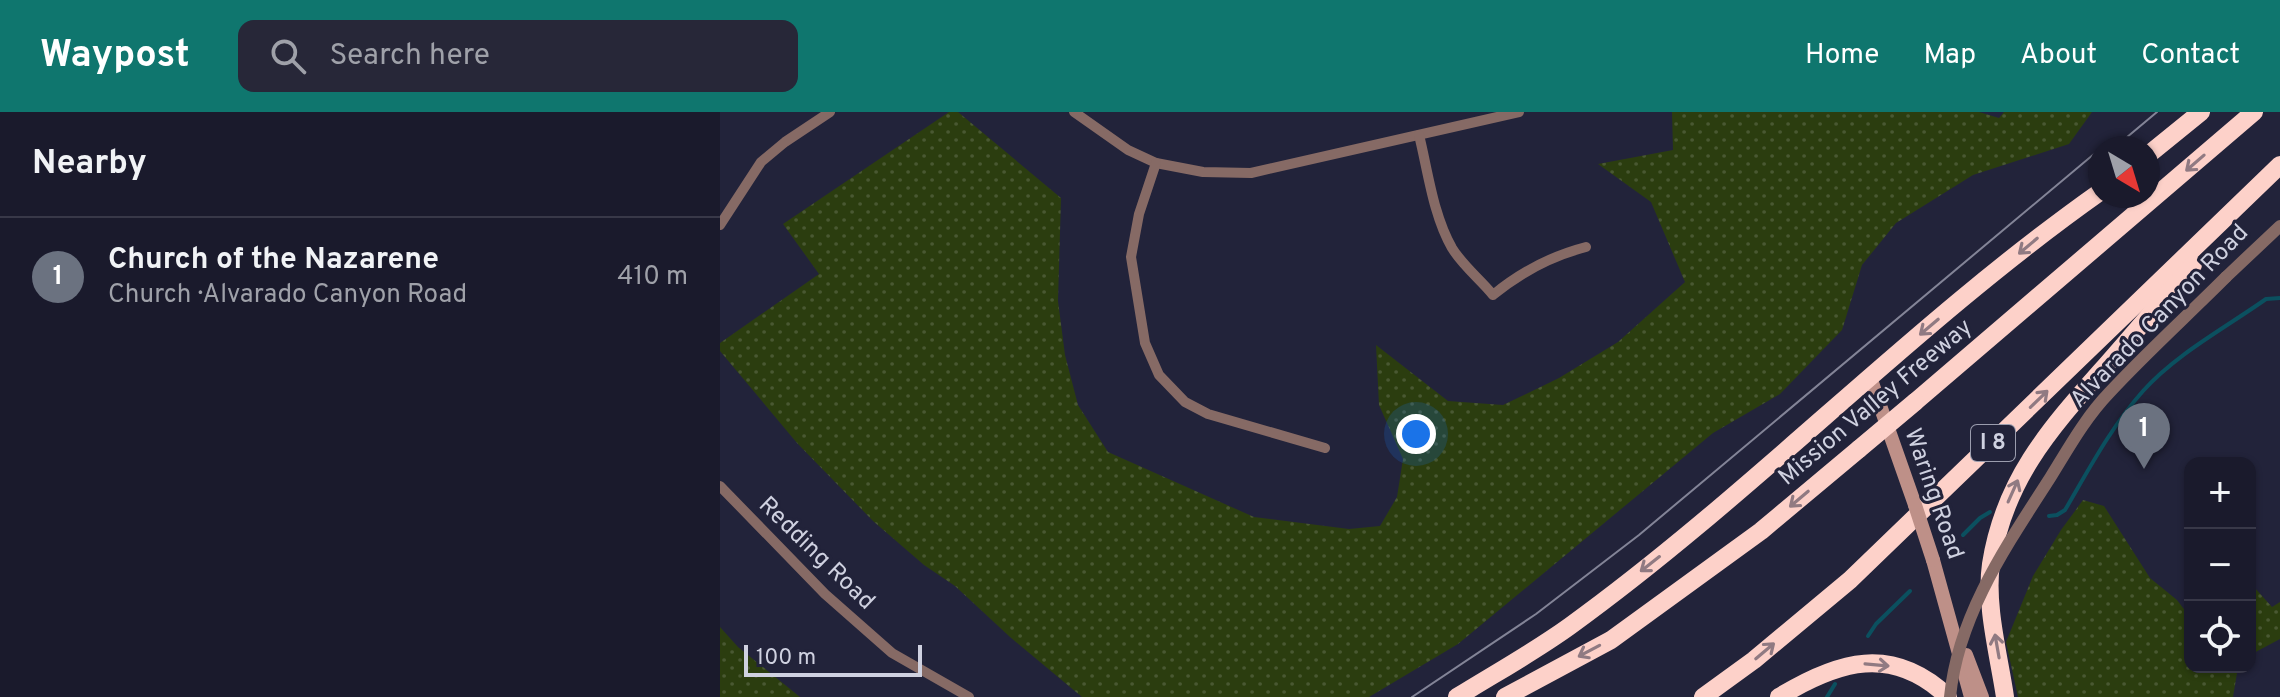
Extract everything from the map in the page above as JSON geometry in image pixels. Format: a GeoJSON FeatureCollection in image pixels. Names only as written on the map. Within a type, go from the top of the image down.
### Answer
{"type":"FeatureCollection","features":[{"type":"Feature","properties":{"kind":"highway"},"geometry":{"type":"LineString","coordinates":[[2160,145],[2201,112]]}},
{"type":"Feature","properties":{"kind":"highway","name":"Mission Valley Freeway"},"geometry":{"type":"LineString","coordinates":[[1505,697],[1611,640],[1761,531],[2254,112]]}},
{"type":"Feature","properties":{"kind":"highway"},"geometry":{"type":"LineString","coordinates":[[2005,697],[1994,630],[1991,566],[2003,515],[2023,468],[2063,413],[2275,170]]}},
{"type":"Feature","properties":{"kind":"highway","name":"I 8"},"geometry":{"type":"LineString","coordinates":[[1703,697],[1754,660],[1850,580],[2275,170]]}},
{"type":"Feature","properties":{"kind":"highway"},"geometry":{"type":"LineString","coordinates":[[1457,697],[1568,628],[1673,546],[1870,377],[2057,222],[2088,200]]}},
{"type":"Feature","properties":{"kind":"highway"},"geometry":{"type":"LineString","coordinates":[[1779,697],[1817,675],[1859,663],[1885,664],[1910,671],[1949,697]]}},
{"type":"Feature","properties":{"kind":"main road","name":"Waring Road"},"geometry":{"type":"LineString","coordinates":[[1870,377],[1933,560],[1971,697]]}},
{"type":"Feature","properties":{"kind":"main road","name":"Waring Road"},"geometry":{"type":"LineString","coordinates":[[1953,625],[1982,697]]}},
{"type":"Feature","properties":{"kind":"street"},"geometry":{"type":"LineString","coordinates":[[720,225],[761,162],[830,112]]}},
{"type":"Feature","properties":{"kind":"street"},"geometry":{"type":"LineString","coordinates":[[1074,112],[1128,150],[1156,163],[1203,172],[1251,173],[1519,112]]}},
{"type":"Feature","properties":{"kind":"street"},"geometry":{"type":"LineString","coordinates":[[1419,135],[1443,228],[1452,248],[1493,295],[1539,263],[1586,247]]}},
{"type":"Feature","properties":{"kind":"street"},"geometry":{"type":"LineString","coordinates":[[1156,163],[1139,214],[1131,257],[1145,343],[1159,375],[1185,402],[1208,414],[1325,448]]}},
{"type":"Feature","properties":{"kind":"street","name":"Alvarado Canyon Road"},"geometry":{"type":"LineString","coordinates":[[1949,697],[1951,679],[1968,622],[1997,561],[2087,420],[2108,394],[2280,226]]}},
{"type":"Feature","properties":{"kind":"street","name":"Redding Road"},"geometry":{"type":"LineString","coordinates":[[720,486],[825,594],[892,653],[969,697]]}},
{"type":"Feature","properties":{"kind":"green space"},"geometry":{"type":"Polygon","coordinates":[[[949,112],[958,112],[1061,198],[1058,301],[1065,355],[1078,405],[1108,452],[1254,517],[1349,529],[1380,526],[1397,497],[1403,459],[1379,405],[1376,345],[1448,401],[1503,405],[1559,378],[1618,342],[1685,282],[1651,202],[1598,164],[1673,150],[1672,112],[1979,112],[1999,118],[2004,112],[2092,112],[2069,144],[1973,175],[1896,223],[1862,265],[1842,330],[1780,394],[1713,433],[1458,644],[1369,697],[1082,697],[955,586],[924,565],[873,521],[797,443],[720,351],[720,343],[819,274],[783,224],[949,112]]]}},
{"type":"Feature","properties":{"kind":"green space"},"geometry":{"type":"Polygon","coordinates":[[[2083,500],[2104,506],[2150,578],[2184,609],[2184,673],[2237,673],[2233,697],[2018,697],[2006,642],[2033,576],[2083,500]]]}},
{"type":"Feature","properties":{"kind":"green space"},"geometry":{"type":"Polygon","coordinates":[[[2256,589],[2272,607],[2280,602],[2280,639],[2256,652],[2256,589]]]}},
{"type":"Feature","properties":{"kind":"green space"},"geometry":{"type":"Polygon","coordinates":[[[720,627],[738,647],[800,697],[720,697],[720,627]]]}},
{"type":"Feature","properties":{"kind":"waterway"},"geometry":{"type":"LineString","coordinates":[[2049,516],[2065,510],[2111,434],[2131,405],[2156,378],[2186,353],[2266,299],[2280,298]]}},
{"type":"Feature","properties":{"kind":"waterway"},"geometry":{"type":"LineString","coordinates":[[1963,535],[1990,512]]}},
{"type":"Feature","properties":{"kind":"waterway"},"geometry":{"type":"LineString","coordinates":[[1868,636],[1910,591]]}},
{"type":"Feature","properties":{"kind":"waterway"},"geometry":{"type":"LineString","coordinates":[[1827,697],[1835,684]]}},
{"type":"Feature","properties":{"kind":"tram line"},"geometry":{"type":"LineString","coordinates":[[2128,136],[2157,112]]}},
{"type":"Feature","properties":{"kind":"tram line"},"geometry":{"type":"LineString","coordinates":[[1412,697],[1536,614],[1639,535],[2088,159]]}},
{"type":"Feature","properties":{"kind":"place","name":"Church of the Nazarene"},"geometry":{"type":"Point","coordinates":[2144,469]}}]}
